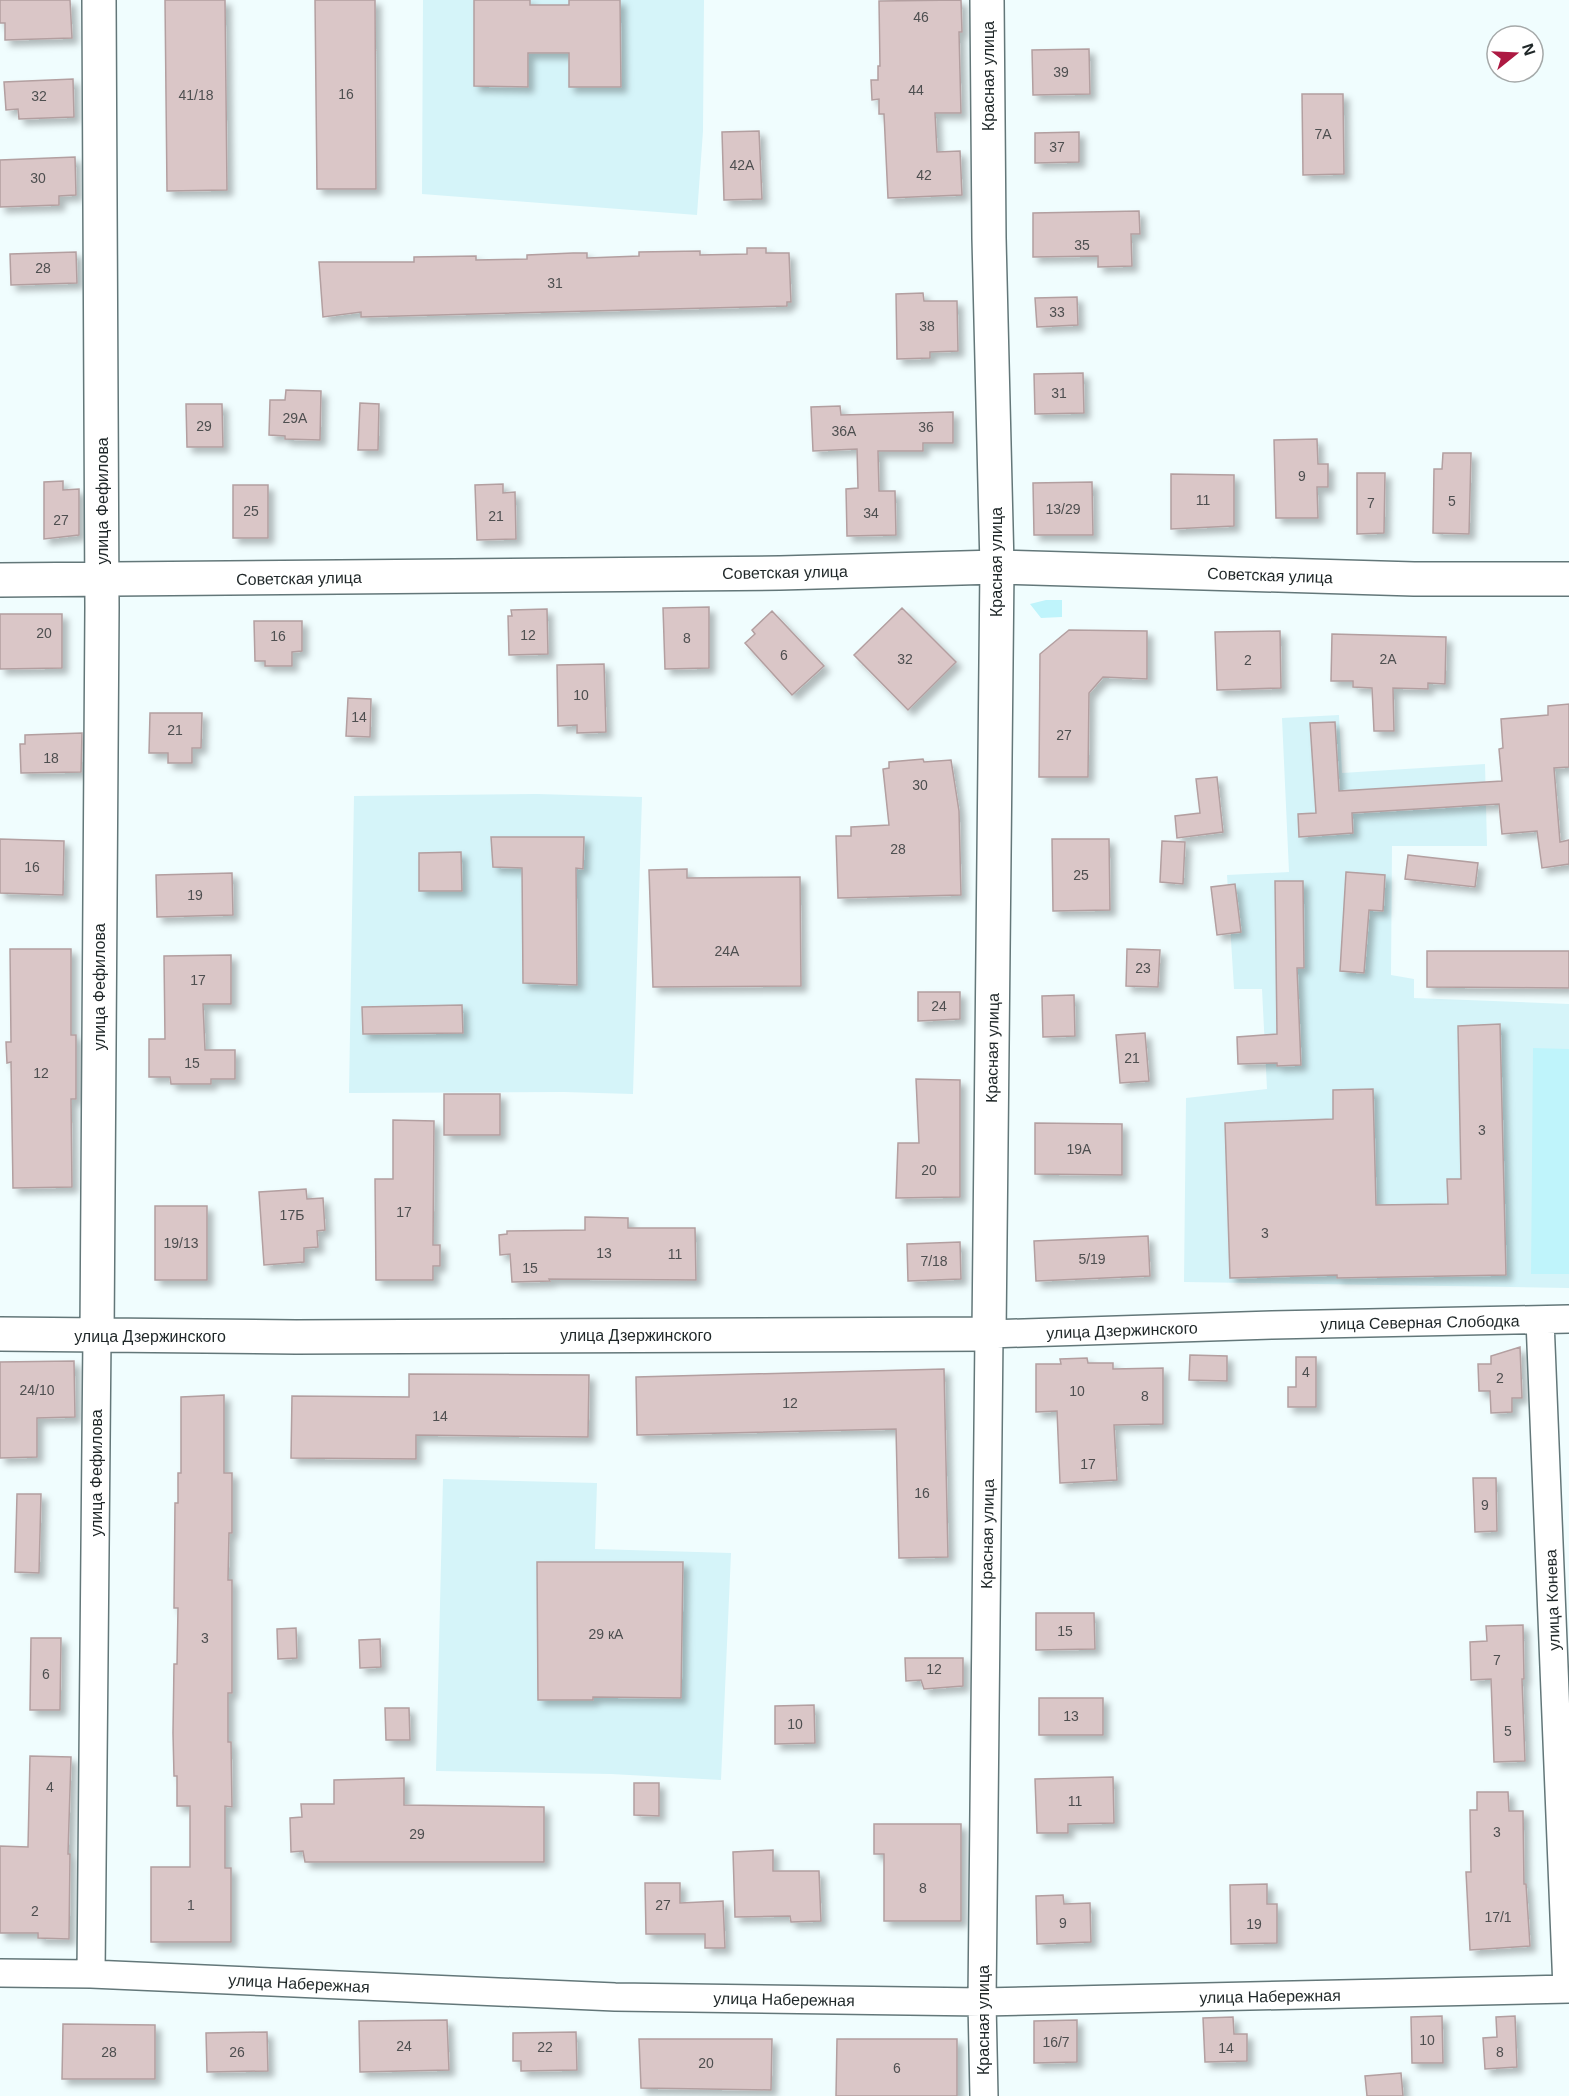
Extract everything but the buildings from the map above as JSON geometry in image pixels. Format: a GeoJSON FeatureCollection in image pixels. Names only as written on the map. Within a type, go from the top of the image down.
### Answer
{"type":"FeatureCollection","features":[{"type":"Feature","properties":{"kind":"main road","name":"улица Фефилова"},"geometry":{"type":"LineString","coordinates":[[97,1336],[102,580],[99,0]]}},
{"type":"Feature","properties":{"kind":"main road","name":"Красная улица"},"geometry":{"type":"LineString","coordinates":[[987,0],[989,238],[997,567],[989,1334]]}},
{"type":"Feature","properties":{"kind":"main road","name":"Советская улица"},"geometry":{"type":"LineString","coordinates":[[0,580],[780,573],[997,567],[1414,579],[1569,579]]}},
{"type":"Feature","properties":{"kind":"main road","name":"улица Дзержинского"},"geometry":{"type":"LineString","coordinates":[[0,1334],[97,1336],[989,1334]]}},
{"type":"Feature","properties":{"kind":"street","name":"улица Северная Слободка"},"geometry":{"type":"LineString","coordinates":[[1272,1325],[1569,1319]]}},
{"type":"Feature","properties":{"kind":"street","name":"улица Конева"},"geometry":{"type":"LineString","coordinates":[[1540,1320],[1568,1989]]}},
{"type":"Feature","properties":{"kind":"street","name":"улица Дзержинского"},"geometry":{"type":"LineString","coordinates":[[989,1334],[1272,1325]]}},
{"type":"Feature","properties":{"kind":"street","name":"Красная улица"},"geometry":{"type":"LineString","coordinates":[[984,2096],[982,2002],[989,1334]]}},
{"type":"Feature","properties":{"kind":"street","name":"улица Фефилова"},"geometry":{"type":"LineString","coordinates":[[91,1974],[97,1336]]}},
{"type":"Feature","properties":{"kind":"street","name":"улица Набережная"},"geometry":{"type":"LineString","coordinates":[[0,1973],[91,1974],[615,1997],[982,2002],[1568,1989]]}},
{"type":"Feature","properties":{"kind":"shaded area"},"geometry":{"type":"Polygon","coordinates":[[[423,0],[704,0],[703,131],[697,215],[422,194],[423,0]]]}},
{"type":"Feature","properties":{"kind":"shaded area"},"geometry":{"type":"Polygon","coordinates":[[[1046,600],[1062,600],[1062,617],[1041,618],[1030,604],[1046,600]]]}},
{"type":"Feature","properties":{"kind":"shaded area"},"geometry":{"type":"Polygon","coordinates":[[[1339,715],[1342,773],[1485,764],[1487,846],[1392,846],[1391,975],[1414,979],[1414,998],[1569,1004],[1569,1288],[1184,1282],[1186,1098],[1267,1089],[1262,989],[1234,989],[1227,875],[1289,872],[1282,718],[1339,715]]]}},
{"type":"Feature","properties":{"kind":"shaded area"},"geometry":{"type":"Polygon","coordinates":[[[537,794],[642,797],[633,1094],[349,1093],[354,796],[537,794]]]}},
{"type":"Feature","properties":{"kind":"shaded area"},"geometry":{"type":"Polygon","coordinates":[[[1533,1048],[1569,1049],[1569,1274],[1531,1274],[1533,1048]]]}},
{"type":"Feature","properties":{"kind":"shaded area"},"geometry":{"type":"Polygon","coordinates":[[[443,1479],[597,1483],[595,1549],[731,1553],[721,1780],[611,1774],[436,1771],[443,1479]]]}}]}
